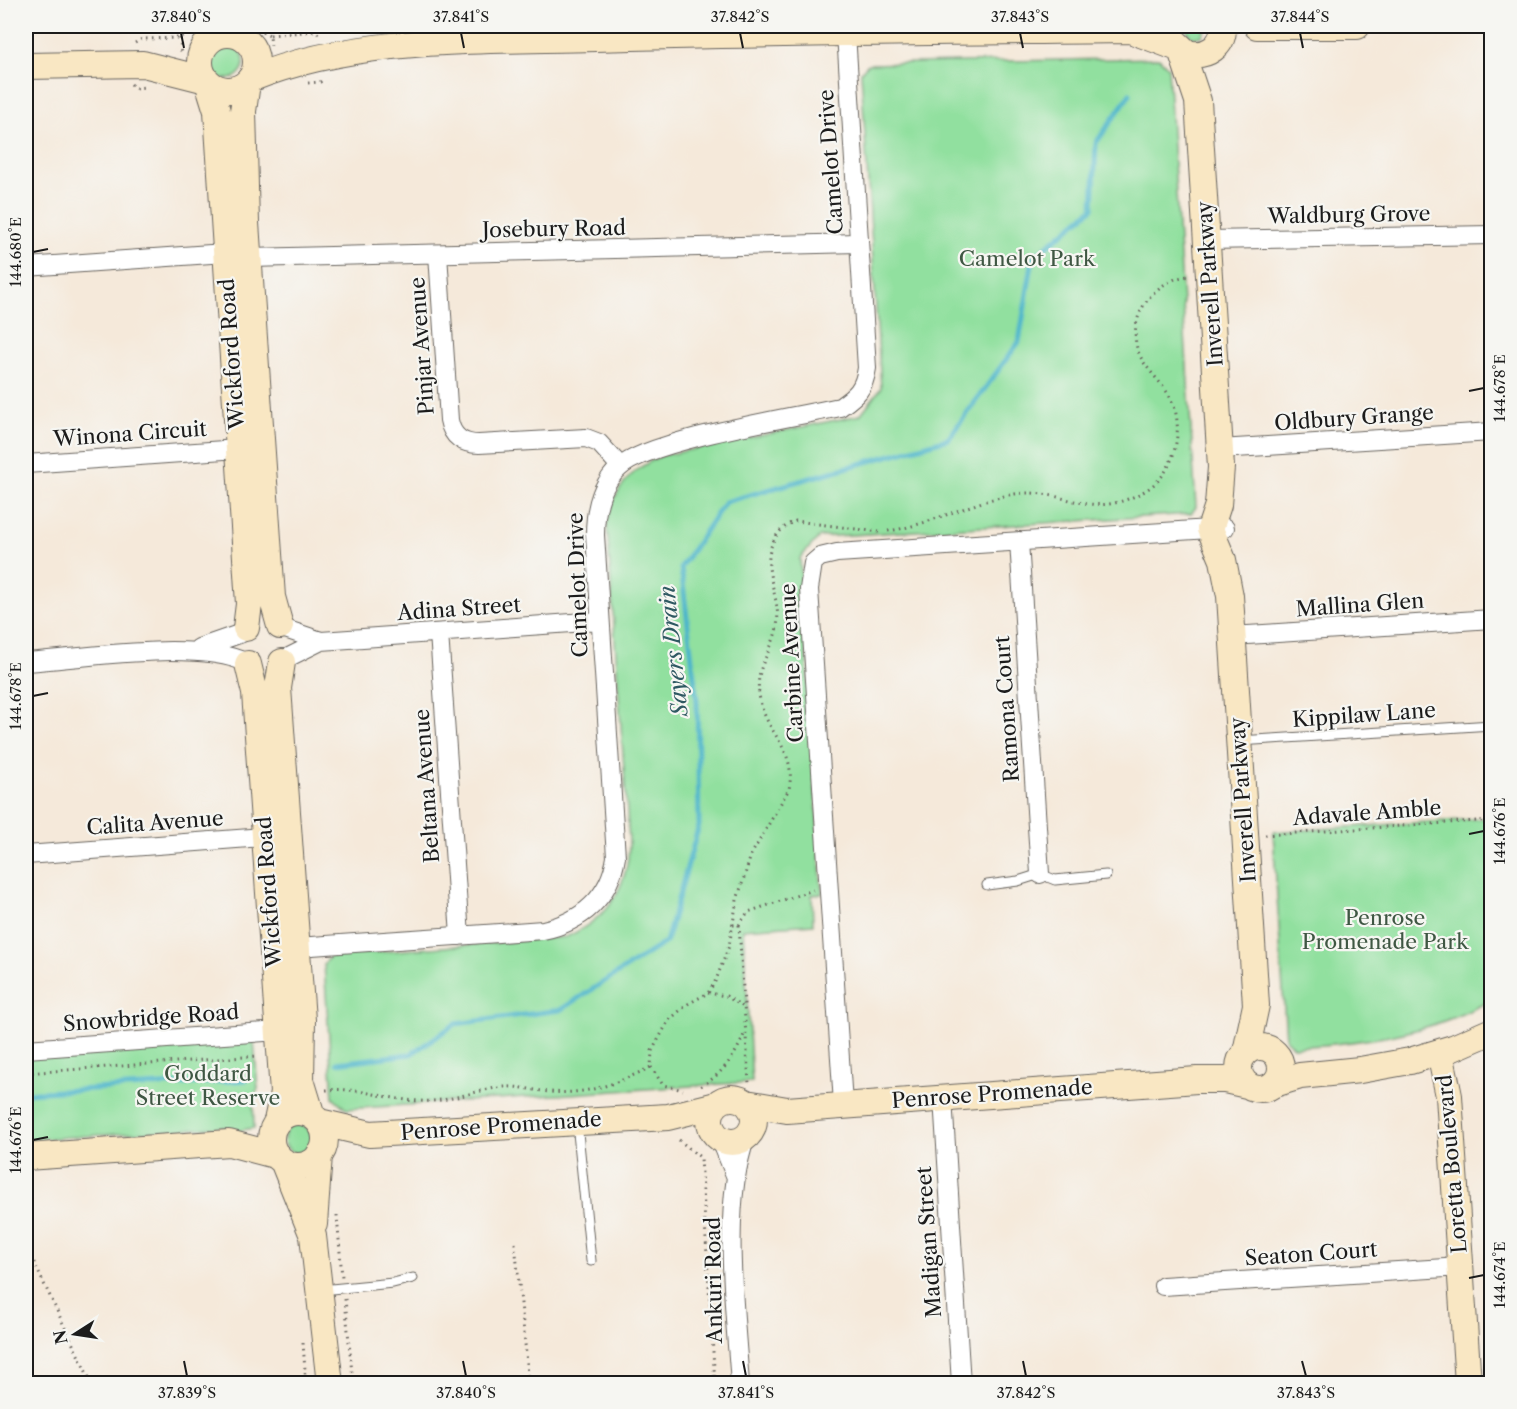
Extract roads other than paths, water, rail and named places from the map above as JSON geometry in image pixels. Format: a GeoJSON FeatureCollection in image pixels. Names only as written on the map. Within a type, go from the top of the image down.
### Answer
{"type":"FeatureCollection","features":[{"type":"Feature","properties":{"kind":"street"},"geometry":{"type":"LineString","coordinates":[[26,66],[143,64],[207,81],[219,89],[229,90],[248,81],[332,55],[431,34],[813,29],[846,33],[1135,28],[1177,41],[1200,55],[1219,38],[1259,26],[1357,26]]}},
{"type":"Feature","properties":{"kind":"street","name":"Camelot Drive"},"geometry":{"type":"LineString","coordinates":[[297,947],[543,930],[562,925],[591,908],[611,879],[616,857],[616,841],[600,621],[595,535],[596,509],[605,486],[620,466],[665,446],[840,407],[858,395],[865,384],[867,368],[846,33]]}},
{"type":"Feature","properties":{"kind":"street"},"geometry":{"type":"LineString","coordinates":[[143,64],[205,35],[228,34],[239,37],[255,34]]}},
{"type":"Feature","properties":{"kind":"street"},"geometry":{"type":"LineString","coordinates":[[255,34],[271,51],[332,55]]}},
{"type":"Feature","properties":{"kind":"street"},"geometry":{"type":"LineString","coordinates":[[248,81],[256,62],[255,34]]}},
{"type":"Feature","properties":{"kind":"street"},"geometry":{"type":"LineString","coordinates":[[205,35],[200,60],[207,81]]}},
{"type":"Feature","properties":{"kind":"street","name":"Inverell Parkway"},"geometry":{"type":"LineString","coordinates":[[1198,101],[1219,38]]}},
{"type":"Feature","properties":{"kind":"street","name":"Inverell Parkway"},"geometry":{"type":"LineString","coordinates":[[1177,41],[1198,101],[1221,458],[1218,529],[1230,596],[1256,1005],[1274,1053]]}},
{"type":"Feature","properties":{"kind":"street","name":"Wickford Road"},"geometry":{"type":"LineString","coordinates":[[207,81],[217,111],[237,256],[250,448],[249,615],[244,630]]}},
{"type":"Feature","properties":{"kind":"street","name":"Wickford Road"},"geometry":{"type":"LineString","coordinates":[[237,256],[248,81]]}},
{"type":"Feature","properties":{"kind":"street","name":"Waldburg Grove"},"geometry":{"type":"LineString","coordinates":[[1207,240],[1491,235]]}},
{"type":"Feature","properties":{"kind":"street","name":"Josebury Road"},"geometry":{"type":"LineString","coordinates":[[237,256],[438,254],[859,243]]}},
{"type":"Feature","properties":{"kind":"street","name":"Pinjar Avenue"},"geometry":{"type":"LineString","coordinates":[[438,254],[450,420],[456,435],[466,443],[479,444],[586,438],[598,443],[620,466]]}},
{"type":"Feature","properties":{"kind":"street"},"geometry":{"type":"LineString","coordinates":[[26,267],[237,256]]}},
{"type":"Feature","properties":{"kind":"street","name":"Oldbury Grange"},"geometry":{"type":"LineString","coordinates":[[1221,458],[1491,432]]}},
{"type":"Feature","properties":{"kind":"street","name":"Wickford Road"},"geometry":{"type":"LineString","coordinates":[[250,448],[272,597],[281,627]]}},
{"type":"Feature","properties":{"kind":"street","name":"Winona Circuit"},"geometry":{"type":"LineString","coordinates":[[26,464],[250,448]]}},
{"type":"Feature","properties":{"kind":"street","name":"Carbine Avenue"},"geometry":{"type":"LineString","coordinates":[[843,1104],[827,889],[809,589],[813,563],[820,556],[837,553],[1218,529]]}},
{"type":"Feature","properties":{"kind":"street","name":"Ramona Court"},"geometry":{"type":"LineString","coordinates":[[1019,541],[1040,874]]}},
{"type":"Feature","properties":{"kind":"street","name":"Mallina Glen"},"geometry":{"type":"LineString","coordinates":[[1232,636],[1491,619]]}},
{"type":"Feature","properties":{"kind":"street"},"geometry":{"type":"LineString","coordinates":[[26,662],[192,650],[219,654],[248,663],[255,668],[269,669],[283,661],[288,644],[281,627],[274,622],[259,620],[244,630],[192,650]]}},
{"type":"Feature","properties":{"kind":"street","name":"Adina Street"},"geometry":{"type":"LineString","coordinates":[[281,627],[321,641],[600,621]]}},
{"type":"Feature","properties":{"kind":"street"},"geometry":{"type":"LineString","coordinates":[[244,630],[239,649],[248,663]]}},
{"type":"Feature","properties":{"kind":"street","name":"Beltana Avenue"},"geometry":{"type":"LineString","coordinates":[[439,633],[460,936]]}},
{"type":"Feature","properties":{"kind":"street","name":"Adina Street"},"geometry":{"type":"LineString","coordinates":[[283,661],[321,641]]}},
{"type":"Feature","properties":{"kind":"street","name":"Wickford Road"},"geometry":{"type":"LineString","coordinates":[[277,1122],[283,1093],[279,1031],[277,836],[278,688],[283,661]]}},
{"type":"Feature","properties":{"kind":"street","name":"Wickford Road"},"geometry":{"type":"LineString","coordinates":[[248,663],[297,947],[302,1020],[301,1080],[316,1119]]}},
{"type":"Feature","properties":{"kind":"street","name":"Calita Avenue"},"geometry":{"type":"LineString","coordinates":[[26,855],[277,836]]}},
{"type":"Feature","properties":{"kind":"street","name":"Inverell Parkway"},"geometry":{"type":"LineString","coordinates":[[1244,1055],[1256,1005]]}},
{"type":"Feature","properties":{"kind":"street","name":"Snowbridge Road"},"geometry":{"type":"LineString","coordinates":[[26,1049],[279,1031]]}},
{"type":"Feature","properties":{"kind":"street"},"geometry":{"type":"LineString","coordinates":[[1324,1072],[1262,1047],[1244,1055],[1239,1070],[1247,1085],[1257,1089],[1300,1076],[1380,1067],[1440,1053],[1491,1031]]}},
{"type":"Feature","properties":{"kind":"street"},"geometry":{"type":"LineString","coordinates":[[1274,1053],[1280,1073],[1274,1084]]}},
{"type":"Feature","properties":{"kind":"street","name":"Loretta Boulevard"},"geometry":{"type":"LineString","coordinates":[[1440,1053],[1449,1096],[1468,1383]]}},
{"type":"Feature","properties":{"kind":"street","name":"Penrose Promenade"},"geometry":{"type":"LineString","coordinates":[[1197,1080],[1244,1055]]}},
{"type":"Feature","properties":{"kind":"street","name":"Penrose Promenade"},"geometry":{"type":"LineString","coordinates":[[748,1135],[787,1110],[843,1104],[1197,1080],[1225,1080],[1247,1085]]}},
{"type":"Feature","properties":{"kind":"street"},"geometry":{"type":"LineString","coordinates":[[748,1094],[754,1118],[748,1135],[735,1142],[718,1137],[710,1121],[716,1105],[724,1100],[748,1094]]}},
{"type":"Feature","properties":{"kind":"street","name":"Penrose Promenade"},"geometry":{"type":"LineString","coordinates":[[748,1094],[787,1110]]}},
{"type":"Feature","properties":{"kind":"street","name":"Madigan Street"},"geometry":{"type":"LineString","coordinates":[[943,1098],[961,1383]]}},
{"type":"Feature","properties":{"kind":"street","name":"Penrose Promenade"},"geometry":{"type":"LineString","coordinates":[[320,1154],[370,1134],[668,1117],[716,1105]]}},
{"type":"Feature","properties":{"kind":"street"},"geometry":{"type":"LineString","coordinates":[[26,1157],[229,1143],[277,1122],[292,1112],[316,1119],[324,1135],[315,1186],[314,1236],[330,1383]]}},
{"type":"Feature","properties":{"kind":"street","name":"Penrose Promenade"},"geometry":{"type":"LineString","coordinates":[[668,1117],[694,1124],[718,1137]]}},
{"type":"Feature","properties":{"kind":"street","name":"Penrose Promenade"},"geometry":{"type":"LineString","coordinates":[[316,1119],[370,1134]]}},
{"type":"Feature","properties":{"kind":"street"},"geometry":{"type":"LineString","coordinates":[[277,1122],[271,1141],[314,1236]]}},
{"type":"Feature","properties":{"kind":"street","name":"Ankuri Road"},"geometry":{"type":"LineString","coordinates":[[740,1383],[733,1268],[735,1175],[748,1135]]}},
{"type":"Feature","properties":{"kind":"street","name":"Ankuri Road"},"geometry":{"type":"LineString","coordinates":[[718,1137],[735,1175]]}},
{"type":"Feature","properties":{"kind":"street"},"geometry":{"type":"LineString","coordinates":[[229,1143],[303,1165],[320,1154]]}},
{"type":"Feature","properties":{"kind":"street","name":"Seaton Court"},"geometry":{"type":"LineString","coordinates":[[1163,1286],[1461,1267]]}},
{"type":"Feature","properties":{"kind":"lane","name":"Kippilaw Lane"},"geometry":{"type":"LineString","coordinates":[[1239,741],[1491,725]]}},
{"type":"Feature","properties":{"kind":"lane"},"geometry":{"type":"LineString","coordinates":[[987,885],[1018,881],[1040,874],[1055,880],[1106,875]]}},
{"type":"Feature","properties":{"kind":"lane"},"geometry":{"type":"LineString","coordinates":[[577,1121],[591,1261]]}},
{"type":"Feature","properties":{"kind":"lane"},"geometry":{"type":"LineString","coordinates":[[321,1290],[393,1283],[413,1278]]}},
{"type":"Feature","properties":{"kind":"waterway","name":"Sayers Drain"},"geometry":{"type":"LineString","coordinates":[[337,1063],[411,1054],[455,1024],[560,1010],[666,942],[699,825],[697,701],[681,567],[725,502],[948,439],[1019,342],[1033,258],[1093,208],[1096,143],[1130,94]]}},
{"type":"Feature","properties":{"kind":"waterway","name":"Sayers Drain"},"geometry":{"type":"LineString","coordinates":[[26,1093],[246,1080]]}},
{"type":"Feature","properties":{"kind":"park label","name":"Camelot Park"},"geometry":{"type":"Point","coordinates":[1027,259]}},
{"type":"Feature","properties":{"kind":"park label","name":"Penrose Promenade Park"},"geometry":{"type":"Point","coordinates":[1385,930]}},
{"type":"Feature","properties":{"kind":"park label","name":"Goddard Street Reserve"},"geometry":{"type":"Point","coordinates":[208,1086]}}]}
